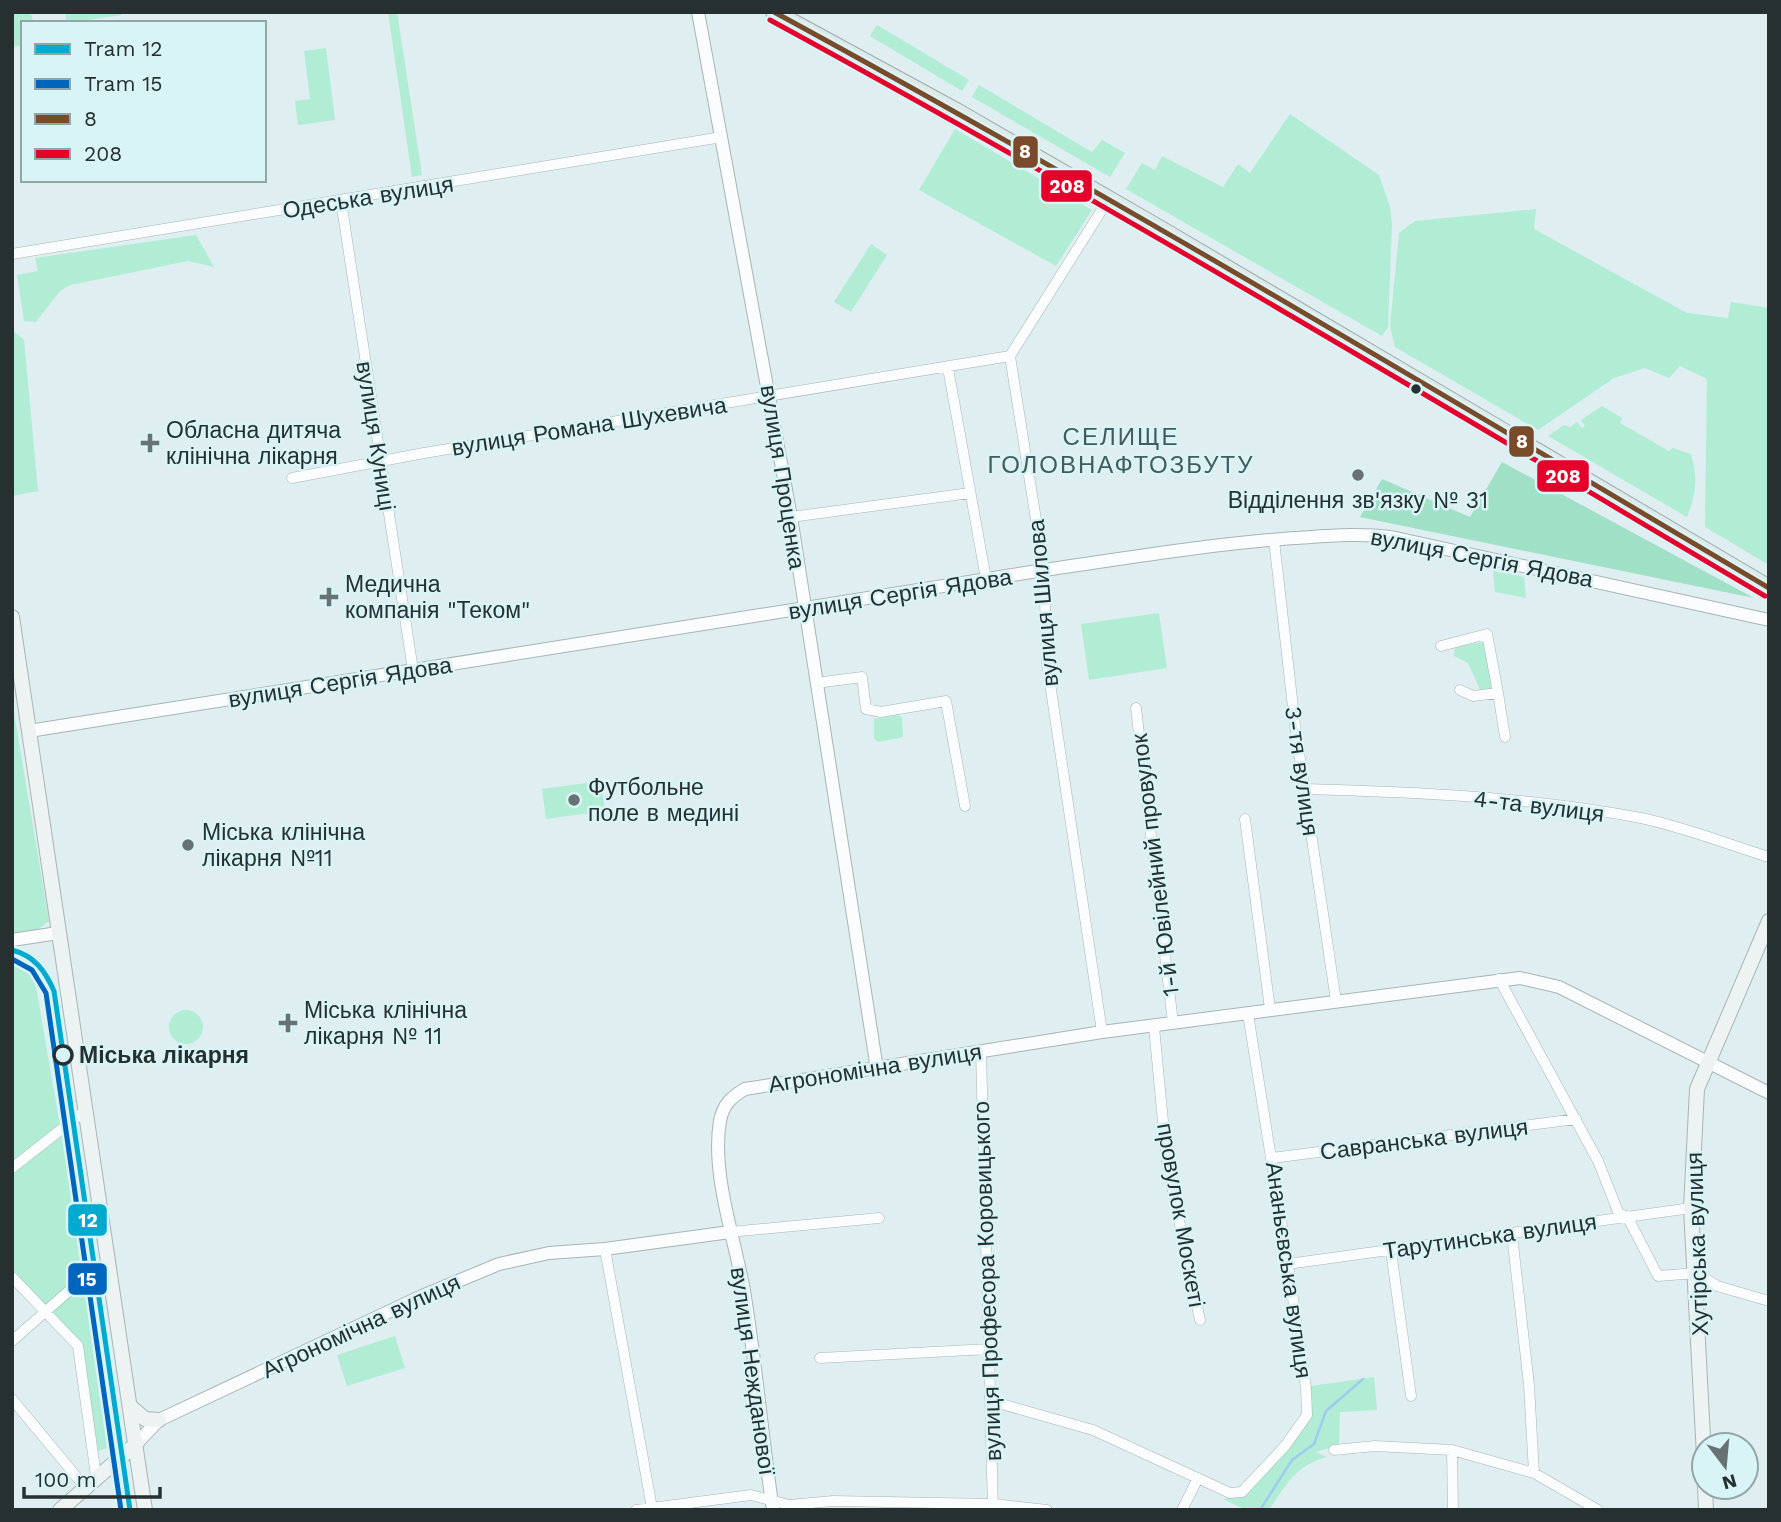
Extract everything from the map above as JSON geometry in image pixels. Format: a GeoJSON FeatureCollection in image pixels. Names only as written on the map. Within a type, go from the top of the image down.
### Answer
{"type":"FeatureCollection","features":[{"type":"Feature","properties":{"kind":"main road"},"geometry":{"type":"LineString","coordinates":[[774,12],[958,112],[1769,588]]}},
{"type":"Feature","properties":{"kind":"main road"},"geometry":{"type":"LineString","coordinates":[[12,617],[145,1510]]}},
{"type":"Feature","properties":{"kind":"main road","name":"Хутірська вулиця"},"geometry":{"type":"LineString","coordinates":[[1703,1431],[1697,1273],[1691,1208],[1696,1089],[1769,921]]}},
{"type":"Feature","properties":{"kind":"main road"},"geometry":{"type":"LineString","coordinates":[[131,1407],[145,1419],[159,1420]]}},
{"type":"Feature","properties":{"kind":"main road"},"geometry":{"type":"LineString","coordinates":[[60,1510],[136,1443]]}},
{"type":"Feature","properties":{"kind":"street","name":"вулиця Проценка"},"geometry":{"type":"LineString","coordinates":[[698,12],[791,517],[877,1069]]}},
{"type":"Feature","properties":{"kind":"street","name":"Одеська вулиця"},"geometry":{"type":"LineString","coordinates":[[12,254],[722,136]]}},
{"type":"Feature","properties":{"kind":"street"},"geometry":{"type":"LineString","coordinates":[[1010,356],[1108,200]]}},
{"type":"Feature","properties":{"kind":"street","name":"вулиця Куниці"},"geometry":{"type":"LineString","coordinates":[[341,201],[413,670]]}},
{"type":"Feature","properties":{"kind":"street","name":"вулиця Романа Шухевича"},"geometry":{"type":"LineString","coordinates":[[292,478],[382,460],[1010,356]]}},
{"type":"Feature","properties":{"kind":"street","name":"вулиця Шилова"},"geometry":{"type":"LineString","coordinates":[[1010,356],[1044,570],[1047,663],[1102,1032]]}},
{"type":"Feature","properties":{"kind":"street"},"geometry":{"type":"LineString","coordinates":[[948,368],[986,579]]}},
{"type":"Feature","properties":{"kind":"street"},"geometry":{"type":"LineString","coordinates":[[791,517],[970,493]]}},
{"type":"Feature","properties":{"kind":"street","name":"вулиця Сергія Ядова"},"geometry":{"type":"LineString","coordinates":[[29,731],[1205,546],[1365,534],[1391,537],[1769,620]]}},
{"type":"Feature","properties":{"kind":"street","name":"3-тя вулиця"},"geometry":{"type":"LineString","coordinates":[[1274,540],[1304,789],[1336,1001]]}},
{"type":"Feature","properties":{"kind":"street"},"geometry":{"type":"LineString","coordinates":[[1441,646],[1487,634],[1506,737]]}},
{"type":"Feature","properties":{"kind":"street"},"geometry":{"type":"LineString","coordinates":[[816,683],[862,677],[866,709],[881,712],[946,701],[965,806]]}},
{"type":"Feature","properties":{"kind":"street"},"geometry":{"type":"LineString","coordinates":[[1460,690],[1473,696],[1498,693]]}},
{"type":"Feature","properties":{"kind":"street","name":"1-й Ювілейний провулок"},"geometry":{"type":"LineString","coordinates":[[1136,708],[1173,1023]]}},
{"type":"Feature","properties":{"kind":"street","name":"4-та вулиця"},"geometry":{"type":"LineString","coordinates":[[1304,789],[1391,791],[1534,804],[1642,818],[1769,858]]}},
{"type":"Feature","properties":{"kind":"street"},"geometry":{"type":"LineString","coordinates":[[1245,819],[1270,1009]]}},
{"type":"Feature","properties":{"kind":"street"},"geometry":{"type":"LineString","coordinates":[[12,940],[58,933]]}},
{"type":"Feature","properties":{"kind":"street"},"geometry":{"type":"LineString","coordinates":[[1499,979],[1598,1161],[1619,1213],[1627,1216],[1658,1276],[1697,1273],[1717,1286],[1769,1301]]}},
{"type":"Feature","properties":{"kind":"street","name":"Агрономічна вулиця"},"geometry":{"type":"LineString","coordinates":[[136,1443],[159,1420],[422,1296],[499,1264],[548,1253],[605,1250],[730,1232],[719,1147],[720,1121],[727,1101],[756,1085],[877,1069],[1102,1032],[1499,979],[1540,980],[1559,987],[1769,1093]]}},
{"type":"Feature","properties":{"kind":"street","name":"Ананьєвська вулиця"},"geometry":{"type":"LineString","coordinates":[[1198,1478],[1230,1493],[1242,1492],[1285,1446],[1307,1415],[1306,1388],[1288,1264],[1248,1014]]}},
{"type":"Feature","properties":{"kind":"street","name":"провулок Москеті"},"geometry":{"type":"LineString","coordinates":[[1154,1027],[1167,1163],[1200,1320]]}},
{"type":"Feature","properties":{"kind":"street","name":"вулиця Професора Коровицького"},"geometry":{"type":"LineString","coordinates":[[981,1052],[993,1507]]}},
{"type":"Feature","properties":{"kind":"street"},"geometry":{"type":"LineString","coordinates":[[12,1168],[86,1110]]}},
{"type":"Feature","properties":{"kind":"street","name":"Савранська вулиця"},"geometry":{"type":"LineString","coordinates":[[1272,1158],[1576,1119]]}},
{"type":"Feature","properties":{"kind":"street","name":"Тарутинська вулиця"},"geometry":{"type":"LineString","coordinates":[[1288,1264],[1512,1235],[1691,1208]]}},
{"type":"Feature","properties":{"kind":"street"},"geometry":{"type":"LineString","coordinates":[[730,1232],[879,1217]]}},
{"type":"Feature","properties":{"kind":"street","name":"вулиця Нежданової"},"geometry":{"type":"LineString","coordinates":[[730,1232],[744,1292],[772,1505]]}},
{"type":"Feature","properties":{"kind":"street"},"geometry":{"type":"LineString","coordinates":[[1512,1235],[1529,1385],[1534,1473]]}},
{"type":"Feature","properties":{"kind":"street"},"geometry":{"type":"LineString","coordinates":[[605,1250],[652,1508]]}},
{"type":"Feature","properties":{"kind":"street"},"geometry":{"type":"LineString","coordinates":[[1391,1251],[1411,1396]]}},
{"type":"Feature","properties":{"kind":"street"},"geometry":{"type":"LineString","coordinates":[[12,1341],[87,1275],[109,1262]]}},
{"type":"Feature","properties":{"kind":"street"},"geometry":{"type":"LineString","coordinates":[[12,1277],[44,1314],[78,1346],[90,1482]]}},
{"type":"Feature","properties":{"kind":"street"},"geometry":{"type":"LineString","coordinates":[[820,1358],[989,1349]]}},
{"type":"Feature","properties":{"kind":"street"},"geometry":{"type":"LineString","coordinates":[[12,1399],[90,1482]]}},
{"type":"Feature","properties":{"kind":"street"},"geometry":{"type":"LineString","coordinates":[[991,1401],[1093,1430],[1198,1478],[1182,1510]]}},
{"type":"Feature","properties":{"kind":"street"},"geometry":{"type":"LineString","coordinates":[[1334,1450],[1375,1446],[1452,1450],[1534,1473],[1598,1510]]}},
{"type":"Feature","properties":{"kind":"street"},"geometry":{"type":"LineString","coordinates":[[1452,1450],[1453,1510]]}},
{"type":"Feature","properties":{"kind":"street"},"geometry":{"type":"LineString","coordinates":[[636,1510],[751,1495],[772,1505],[833,1501],[1047,1510]]}},
{"type":"Feature","properties":{"kind":"green space"},"geometry":{"type":"Polygon","coordinates":[[[12,12],[31,12],[33,21],[21,21],[21,45],[12,47],[12,12]]]}},
{"type":"Feature","properties":{"kind":"green space"},"geometry":{"type":"Polygon","coordinates":[[[65,12],[122,12],[122,15],[67,21],[65,12]]]}},
{"type":"Feature","properties":{"kind":"green space"},"geometry":{"type":"Polygon","coordinates":[[[388,12],[397,12],[422,175],[412,177],[388,12]]]}},
{"type":"Feature","properties":{"kind":"green space"},"geometry":{"type":"Polygon","coordinates":[[[877,25],[969,80],[962,91],[870,36],[877,25]]]}},
{"type":"Feature","properties":{"kind":"green space"},"geometry":{"type":"Polygon","coordinates":[[[326,48],[335,120],[298,125],[295,101],[310,99],[304,51],[326,48]]]}},
{"type":"Feature","properties":{"kind":"green space"},"geometry":{"type":"Polygon","coordinates":[[[979,85],[1092,152],[1102,140],[1125,153],[1110,177],[972,97],[979,85]]]}},
{"type":"Feature","properties":{"kind":"green space"},"geometry":{"type":"Polygon","coordinates":[[[1290,114],[1379,175],[1390,207],[1392,224],[1388,327],[1382,336],[1126,189],[1142,163],[1155,170],[1162,156],[1223,187],[1238,164],[1250,173],[1290,114]]]}},
{"type":"Feature","properties":{"kind":"green space"},"geometry":{"type":"Polygon","coordinates":[[[955,129],[1092,210],[1056,266],[919,190],[955,129]]]}},
{"type":"Feature","properties":{"kind":"green space"},"geometry":{"type":"Polygon","coordinates":[[[1536,209],[1534,229],[1687,313],[1728,318],[1731,302],[1769,308],[1769,565],[1705,527],[1707,379],[1680,366],[1669,378],[1645,368],[1614,378],[1538,430],[1395,347],[1390,326],[1399,233],[1415,221],[1536,209]]]}},
{"type":"Feature","properties":{"kind":"green space"},"geometry":{"type":"Polygon","coordinates":[[[196,235],[214,267],[188,261],[70,285],[60,291],[36,322],[24,321],[17,275],[38,271],[35,258],[196,235]]]}},
{"type":"Feature","properties":{"kind":"green space"},"geometry":{"type":"Polygon","coordinates":[[[871,244],[887,255],[851,312],[834,302],[871,244]]]}},
{"type":"Feature","properties":{"kind":"green space"},"geometry":{"type":"Polygon","coordinates":[[[12,330],[24,340],[38,491],[12,496],[12,330]]]}},
{"type":"Feature","properties":{"kind":"green space"},"geometry":{"type":"Polygon","coordinates":[[[1602,406],[1622,418],[1620,423],[1669,451],[1673,448],[1691,454],[1695,486],[1687,517],[1548,436],[1564,425],[1570,427],[1577,422],[1582,428],[1585,426],[1581,420],[1602,406]]]}},
{"type":"Feature","properties":{"kind":"green space"},"geometry":{"type":"Polygon","coordinates":[[[1502,462],[1754,598],[1360,517],[1382,479],[1470,517],[1502,462]]]}},
{"type":"Feature","properties":{"kind":"green space"},"geometry":{"type":"Polygon","coordinates":[[[1493,571],[1524,577],[1526,598],[1495,592],[1493,571]]]}},
{"type":"Feature","properties":{"kind":"green space"},"geometry":{"type":"Polygon","coordinates":[[[1159,613],[1167,668],[1089,680],[1081,624],[1159,613]]]}},
{"type":"Feature","properties":{"kind":"green space"},"geometry":{"type":"Polygon","coordinates":[[[1489,641],[1497,689],[1482,694],[1468,663],[1454,656],[1455,647],[1489,641]]]}},
{"type":"Feature","properties":{"kind":"green space"},"geometry":{"type":"Polygon","coordinates":[[[14,713],[49,921],[33,933],[12,936],[14,713]]]}},
{"type":"Feature","properties":{"kind":"green space"},"geometry":{"type":"Polygon","coordinates":[[[898,715],[902,718],[903,737],[879,742],[874,739],[874,719],[898,715]]]}},
{"type":"Feature","properties":{"kind":"green space","name":"Футбольне поле в медині"},"geometry":{"type":"Polygon","coordinates":[[[601,781],[605,811],[546,819],[542,789],[601,781]]]}},
{"type":"Feature","properties":{"kind":"green space"},"geometry":{"type":"Polygon","coordinates":[[[12,959],[28,968],[36,987],[85,1270],[107,1448],[96,1452],[80,1344],[12,1269],[12,959]]]}},
{"type":"Feature","properties":{"kind":"green space"},"geometry":{"type":"Polygon","coordinates":[[[186,1010],[198,1015],[203,1027],[198,1039],[186,1044],[174,1039],[169,1027],[174,1015],[186,1010]]]}},
{"type":"Feature","properties":{"kind":"green space"},"geometry":{"type":"Polygon","coordinates":[[[395,1336],[405,1368],[347,1386],[337,1355],[395,1336]]]}},
{"type":"Feature","properties":{"kind":"green space"},"geometry":{"type":"Polygon","coordinates":[[[1374,1377],[1377,1410],[1340,1412],[1339,1445],[1316,1452],[1326,1457],[1299,1471],[1269,1510],[1246,1510],[1223,1499],[1247,1494],[1287,1449],[1311,1417],[1311,1386],[1374,1377]]]}},
{"type":"Feature","properties":{"kind":"waterway"},"geometry":{"type":"LineString","coordinates":[[1260,1510],[1292,1460],[1314,1444],[1326,1411],[1363,1379]]}},
{"type":"Feature","properties":{"kind":"tram line","name":"12"},"geometry":{"type":"LineString","coordinates":[[12,950],[27,956],[38,965],[54,991],[130,1510]]}},
{"type":"Feature","properties":{"kind":"tram line","name":"15"},"geometry":{"type":"LineString","coordinates":[[12,959],[32,970],[46,993],[121,1510]]}},
{"type":"Feature","properties":{"kind":"transit line","name":"8"},"geometry":{"type":"LineString","coordinates":[[774,12],[1150,223],[1769,588]]}},
{"type":"Feature","properties":{"kind":"transit line","name":"208"},"geometry":{"type":"LineString","coordinates":[[770,20],[1146,231],[1765,596]]}},
{"type":"Feature","properties":{"kind":"place","name":"Обласна дитяча клінічна лікарня"},"geometry":{"type":"Point","coordinates":[150,443]}},
{"type":"Feature","properties":{"kind":"place","name":"Відділення зв'язку № 31"},"geometry":{"type":"Point","coordinates":[1358,475]}},
{"type":"Feature","properties":{"kind":"place","name":"Медична компанія \"Теком\""},"geometry":{"type":"Point","coordinates":[329,597]}},
{"type":"Feature","properties":{"kind":"place","name":"Футбольне поле в медині"},"geometry":{"type":"Point","coordinates":[574,800]}},
{"type":"Feature","properties":{"kind":"place","name":"Міська клінічна лікарня №11"},"geometry":{"type":"Point","coordinates":[188,845]}},
{"type":"Feature","properties":{"kind":"place","name":"Міська клінічна лікарня № 11"},"geometry":{"type":"Point","coordinates":[288,1023]}},
{"type":"Feature","properties":{"kind":"place","name":"Міська лікарня"},"geometry":{"type":"Point","coordinates":[63,1055]}},
{"type":"Feature","properties":{"kind":"district","name":"СЕЛИЩЕ ГОЛОВНАФТОЗБУТУ"},"geometry":{"type":"Point","coordinates":[1121,451]}}]}
